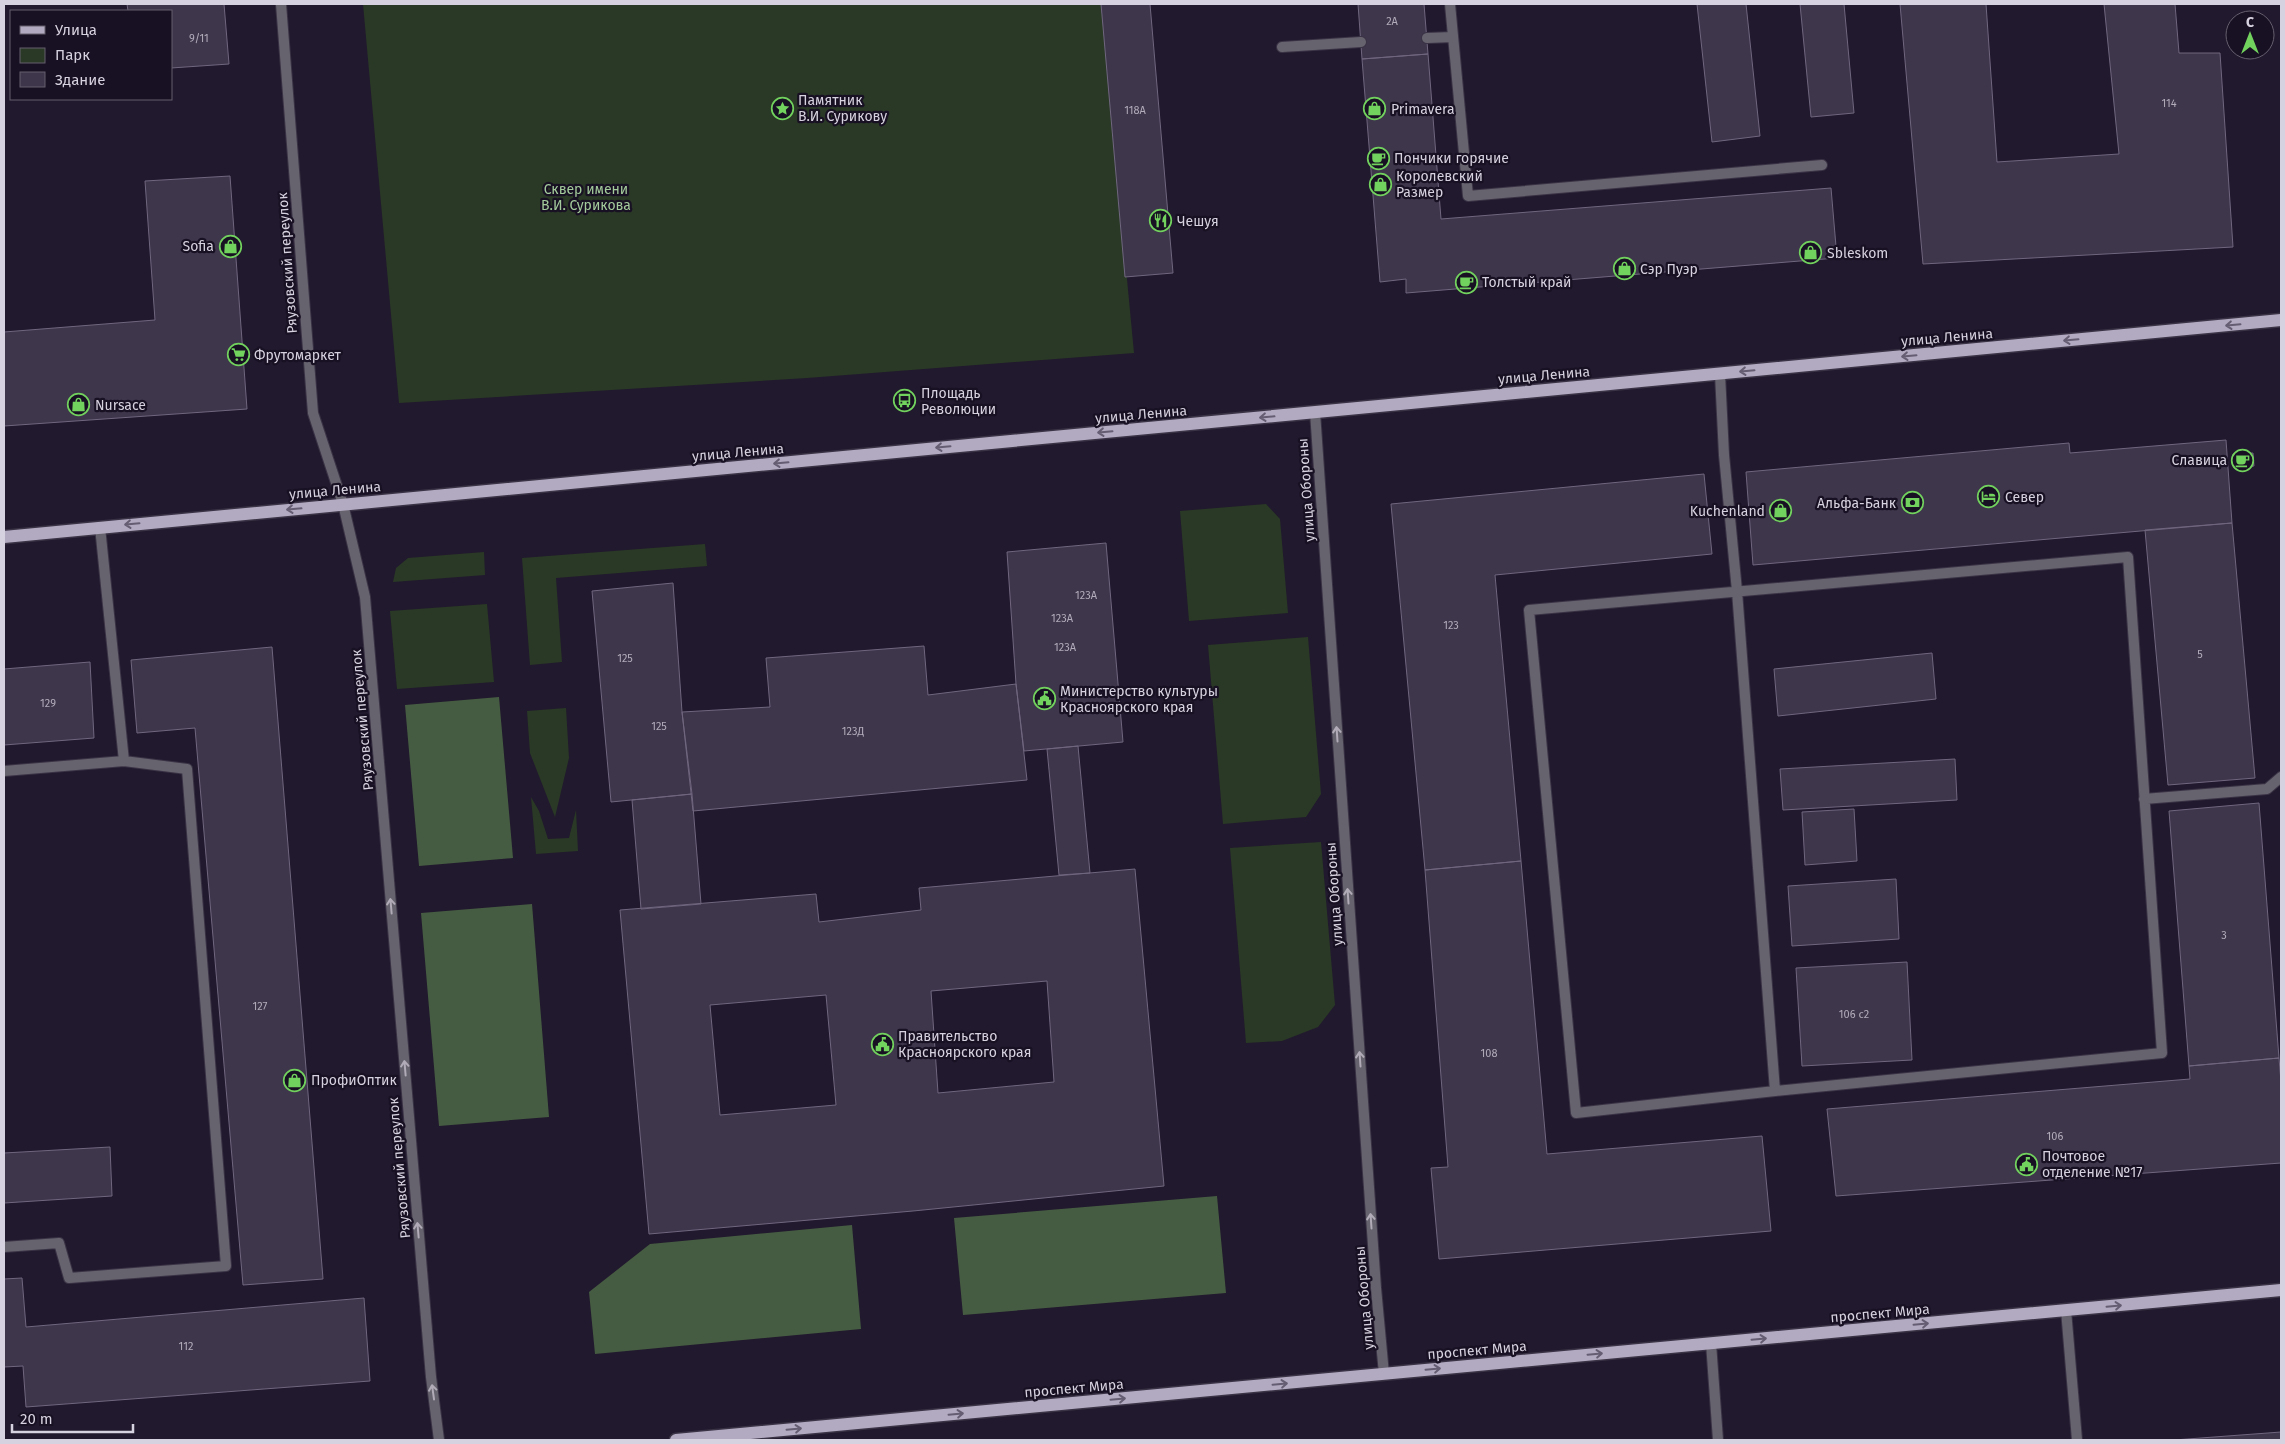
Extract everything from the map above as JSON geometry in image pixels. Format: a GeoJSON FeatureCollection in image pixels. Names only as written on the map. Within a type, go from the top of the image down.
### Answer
{"type":"FeatureCollection","features":[{"type":"Feature","properties":{"kind":"main road","name":"улица Ленина"},"geometry":{"type":"LineString","coordinates":[[4,536],[2281,320]]}},
{"type":"Feature","properties":{"kind":"main road","name":"проспект Мира"},"geometry":{"type":"LineString","coordinates":[[676,1440],[2281,1290]]}},
{"type":"Feature","properties":{"kind":"street","name":"Ряузовский переулок"},"geometry":{"type":"LineString","coordinates":[[281,4],[313,413],[343,504],[365,598],[429,1357],[439,1440]]}},
{"type":"Feature","properties":{"kind":"street"},"geometry":{"type":"LineString","coordinates":[[1450,4],[1468,196],[1822,165]]}},
{"type":"Feature","properties":{"kind":"street"},"geometry":{"type":"LineString","coordinates":[[1427,38],[1453,37]]}},
{"type":"Feature","properties":{"kind":"street"},"geometry":{"type":"LineString","coordinates":[[1282,47],[1361,42]]}},
{"type":"Feature","properties":{"kind":"street"},"geometry":{"type":"LineString","coordinates":[[1720,374],[1724,455],[1775,1090]]}},
{"type":"Feature","properties":{"kind":"street","name":"улица Обороны"},"geometry":{"type":"LineString","coordinates":[[1315,412],[1375,1278],[1384,1374]]}},
{"type":"Feature","properties":{"kind":"street"},"geometry":{"type":"LineString","coordinates":[[100,527],[124,761]]}},
{"type":"Feature","properties":{"kind":"street"},"geometry":{"type":"LineString","coordinates":[[2128,557],[2144,799],[2162,1053],[1775,1090],[1576,1114],[1530,610],[2128,557]]}},
{"type":"Feature","properties":{"kind":"street"},"geometry":{"type":"LineString","coordinates":[[4,771],[124,761],[187,769],[226,1266],[69,1278],[59,1243],[4,1247]]}},
{"type":"Feature","properties":{"kind":"street"},"geometry":{"type":"LineString","coordinates":[[2144,799],[2267,789],[2281,777]]}},
{"type":"Feature","properties":{"kind":"street"},"geometry":{"type":"LineString","coordinates":[[2066,1310],[2077,1440]]}},
{"type":"Feature","properties":{"kind":"street"},"geometry":{"type":"LineString","coordinates":[[1711,1344],[1718,1440]]}},
{"type":"Feature","properties":{"kind":"green space","name":"Сквер имени В.И. Сурикова"},"geometry":{"type":"Polygon","coordinates":[[[363,4],[1101,4],[1134,353],[807,378],[399,403],[363,4]]]}},
{"type":"Feature","properties":{"kind":"green space"},"geometry":{"type":"Polygon","coordinates":[[[1266,504],[1280,519],[1288,613],[1189,621],[1180,511],[1266,504]]]}},
{"type":"Feature","properties":{"kind":"green space"},"geometry":{"type":"Polygon","coordinates":[[[705,544],[707,566],[556,578],[562,662],[530,665],[522,558],[705,544]]]}},
{"type":"Feature","properties":{"kind":"green space"},"geometry":{"type":"Polygon","coordinates":[[[484,552],[485,575],[393,582],[396,568],[408,558],[484,552]]]}},
{"type":"Feature","properties":{"kind":"green space"},"geometry":{"type":"Polygon","coordinates":[[[487,604],[494,682],[397,689],[390,611],[487,604]]]}},
{"type":"Feature","properties":{"kind":"green space"},"geometry":{"type":"Polygon","coordinates":[[[1308,637],[1321,794],[1306,817],[1223,824],[1208,645],[1308,637]]]}},
{"type":"Feature","properties":{"kind":"green space"},"geometry":{"type":"Polygon","coordinates":[[[499,697],[513,858],[419,866],[405,705],[499,697]]]}},
{"type":"Feature","properties":{"kind":"green space"},"geometry":{"type":"Polygon","coordinates":[[[566,708],[569,758],[555,817],[530,753],[527,711],[566,708]]]}},
{"type":"Feature","properties":{"kind":"green space"},"geometry":{"type":"Polygon","coordinates":[[[531,797],[539,811],[548,839],[569,838],[576,810],[578,851],[536,854],[531,797]]]}},
{"type":"Feature","properties":{"kind":"green space"},"geometry":{"type":"Polygon","coordinates":[[[1321,842],[1335,1005],[1318,1027],[1282,1041],[1246,1043],[1230,848],[1321,842]]]}},
{"type":"Feature","properties":{"kind":"green space"},"geometry":{"type":"Polygon","coordinates":[[[532,904],[549,1117],[439,1126],[421,913],[532,904]]]}},
{"type":"Feature","properties":{"kind":"green space"},"geometry":{"type":"Polygon","coordinates":[[[1217,1196],[1226,1293],[963,1315],[954,1218],[1217,1196]]]}},
{"type":"Feature","properties":{"kind":"green space"},"geometry":{"type":"Polygon","coordinates":[[[852,1225],[861,1329],[595,1354],[589,1292],[650,1244],[852,1225]]]}},
{"type":"Feature","properties":{"kind":"building"},"geometry":{"type":"Polygon","coordinates":[[[127,4],[224,4],[229,64],[172,68],[172,10],[128,10],[127,4]]]}},
{"type":"Feature","properties":{"kind":"building"},"geometry":{"type":"Polygon","coordinates":[[[1101,4],[1150,4],[1173,273],[1125,277],[1101,4]]]}},
{"type":"Feature","properties":{"kind":"building"},"geometry":{"type":"Polygon","coordinates":[[[1358,4],[1424,4],[1428,54],[1362,59],[1358,4]]]}},
{"type":"Feature","properties":{"kind":"building"},"geometry":{"type":"Polygon","coordinates":[[[1697,4],[1746,4],[1760,136],[1712,142],[1697,4]]]}},
{"type":"Feature","properties":{"kind":"building"},"geometry":{"type":"Polygon","coordinates":[[[1800,4],[1844,4],[1854,113],[1811,117],[1800,4]]]}},
{"type":"Feature","properties":{"kind":"building"},"geometry":{"type":"Polygon","coordinates":[[[1900,4],[1986,4],[1997,162],[2119,154],[2104,4],[2175,4],[2179,53],[2220,53],[2233,247],[1923,264],[1900,4]]]}},
{"type":"Feature","properties":{"kind":"building"},"geometry":{"type":"Polygon","coordinates":[[[1428,54],[1441,219],[1831,188],[1837,258],[1406,293],[1406,279],[1380,282],[1362,59],[1428,54]]]}},
{"type":"Feature","properties":{"kind":"building"},"geometry":{"type":"Polygon","coordinates":[[[230,176],[247,409],[4,426],[4,332],[155,320],[145,181],[230,176]]]}},
{"type":"Feature","properties":{"kind":"building","name":"Север"},"geometry":{"type":"Polygon","coordinates":[[[2226,440],[2232,523],[1753,565],[1746,472],[2069,443],[2070,453],[2226,440]]]}},
{"type":"Feature","properties":{"kind":"building","name":"Славица"},"geometry":{"type":"Polygon","coordinates":[[[2253,453],[2254,466],[2234,468],[2233,454],[2253,453]]]}},
{"type":"Feature","properties":{"kind":"building"},"geometry":{"type":"Polygon","coordinates":[[[1704,474],[1712,554],[1495,575],[1521,861],[1425,870],[1391,504],[1704,474]]]}},
{"type":"Feature","properties":{"kind":"building"},"geometry":{"type":"Polygon","coordinates":[[[2232,523],[2255,778],[2168,785],[2145,530],[2232,523]]]}},
{"type":"Feature","properties":{"kind":"building"},"geometry":{"type":"Polygon","coordinates":[[[1106,543],[1123,742],[1024,751],[1016,684],[1007,552],[1106,543]]]}},
{"type":"Feature","properties":{"kind":"building"},"geometry":{"type":"Polygon","coordinates":[[[673,583],[682,712],[692,794],[611,802],[592,591],[673,583]]]}},
{"type":"Feature","properties":{"kind":"building"},"geometry":{"type":"Polygon","coordinates":[[[924,646],[928,695],[1016,684],[1027,780],[693,811],[682,712],[770,707],[766,658],[924,646]]]}},
{"type":"Feature","properties":{"kind":"building"},"geometry":{"type":"Polygon","coordinates":[[[272,647],[323,1279],[243,1285],[195,728],[137,733],[131,660],[272,647]]]}},
{"type":"Feature","properties":{"kind":"building"},"geometry":{"type":"Polygon","coordinates":[[[1932,653],[1936,699],[1778,716],[1774,669],[1932,653]]]}},
{"type":"Feature","properties":{"kind":"building"},"geometry":{"type":"Polygon","coordinates":[[[90,662],[94,738],[4,745],[4,669],[90,662]]]}},
{"type":"Feature","properties":{"kind":"building"},"geometry":{"type":"Polygon","coordinates":[[[1078,746],[1090,873],[1059,875],[1047,749],[1078,746]]]}},
{"type":"Feature","properties":{"kind":"building"},"geometry":{"type":"Polygon","coordinates":[[[1955,759],[1957,800],[1783,810],[1780,769],[1955,759]]]}},
{"type":"Feature","properties":{"kind":"building"},"geometry":{"type":"Polygon","coordinates":[[[692,794],[701,904],[641,909],[632,800],[692,794]]]}},
{"type":"Feature","properties":{"kind":"building"},"geometry":{"type":"Polygon","coordinates":[[[2259,803],[2279,1058],[2189,1066],[2169,811],[2259,803]]]}},
{"type":"Feature","properties":{"kind":"building"},"geometry":{"type":"Polygon","coordinates":[[[1854,809],[1857,861],[1805,865],[1802,812],[1854,809]]]}},
{"type":"Feature","properties":{"kind":"building"},"geometry":{"type":"Polygon","coordinates":[[[1521,861],[1547,1154],[1762,1136],[1771,1231],[1439,1259],[1431,1168],[1448,1167],[1425,870],[1521,861]]]}},
{"type":"Feature","properties":{"kind":"building","name":"Правительство Красноярского края"},"geometry":{"type":"Polygon","coordinates":[[[1135,869],[1164,1186],[913,1211],[649,1234],[620,910],[816,894],[819,922],[921,910],[919,888],[1135,869]],[[1047,981],[931,991],[938,1093],[1054,1082],[1047,981]],[[826,995],[710,1005],[720,1115],[836,1105],[826,995]]]}},
{"type":"Feature","properties":{"kind":"building"},"geometry":{"type":"Polygon","coordinates":[[[1896,879],[1899,939],[1792,946],[1788,886],[1896,879]]]}},
{"type":"Feature","properties":{"kind":"building"},"geometry":{"type":"Polygon","coordinates":[[[1907,962],[1912,1060],[1802,1066],[1796,968],[1907,962]]]}},
{"type":"Feature","properties":{"kind":"building"},"geometry":{"type":"Polygon","coordinates":[[[2279,1058],[2281,1082],[2281,1163],[1836,1196],[1827,1109],[2190,1079],[2189,1066],[2279,1058]]]}},
{"type":"Feature","properties":{"kind":"building"},"geometry":{"type":"Polygon","coordinates":[[[110,1147],[112,1196],[4,1203],[4,1153],[110,1147]]]}},
{"type":"Feature","properties":{"kind":"building"},"geometry":{"type":"Polygon","coordinates":[[[22,1278],[26,1327],[364,1298],[370,1381],[26,1407],[23,1366],[4,1367],[4,1279],[22,1278]]]}},
{"type":"Feature","properties":{"kind":"building"},"geometry":{"type":"Polygon","coordinates":[[[2281,1432],[2281,1440],[2174,1440],[2281,1432]]]}},
{"type":"Feature","properties":{"kind":"place","name":"Памятник В.И. Сурикову"},"geometry":{"type":"Point","coordinates":[782,108]}},
{"type":"Feature","properties":{"kind":"place","name":"Primavera"},"geometry":{"type":"Point","coordinates":[1375,109]}},
{"type":"Feature","properties":{"kind":"place","name":"Пончики горячие"},"geometry":{"type":"Point","coordinates":[1378,158]}},
{"type":"Feature","properties":{"kind":"place","name":"Королевский Размер"},"geometry":{"type":"Point","coordinates":[1380,184]}},
{"type":"Feature","properties":{"kind":"place","name":"Чешуя"},"geometry":{"type":"Point","coordinates":[1161,221]}},
{"type":"Feature","properties":{"kind":"place","name":"Sofia"},"geometry":{"type":"Point","coordinates":[230,246]}},
{"type":"Feature","properties":{"kind":"place","name":"Sbleskom"},"geometry":{"type":"Point","coordinates":[1811,253]}},
{"type":"Feature","properties":{"kind":"place","name":"Сэр Пуэр"},"geometry":{"type":"Point","coordinates":[1624,269]}},
{"type":"Feature","properties":{"kind":"place","name":"Толстый край"},"geometry":{"type":"Point","coordinates":[1466,282]}},
{"type":"Feature","properties":{"kind":"place","name":"Фрутомаркет"},"geometry":{"type":"Point","coordinates":[238,355]}},
{"type":"Feature","properties":{"kind":"place","name":"Площадь Революции"},"geometry":{"type":"Point","coordinates":[905,401]}},
{"type":"Feature","properties":{"kind":"place","name":"Nursace"},"geometry":{"type":"Point","coordinates":[79,405]}},
{"type":"Feature","properties":{"kind":"place","name":"Славица"},"geometry":{"type":"Point","coordinates":[2243,460]}},
{"type":"Feature","properties":{"kind":"place","name":"Север"},"geometry":{"type":"Point","coordinates":[1989,497]}},
{"type":"Feature","properties":{"kind":"place","name":"Альфа-Банк"},"geometry":{"type":"Point","coordinates":[1912,503]}},
{"type":"Feature","properties":{"kind":"place","name":"Kuchenland"},"geometry":{"type":"Point","coordinates":[1781,511]}},
{"type":"Feature","properties":{"kind":"place","name":"Министерство культуры Красноярского края"},"geometry":{"type":"Point","coordinates":[1044,699]}},
{"type":"Feature","properties":{"kind":"place","name":"Правительство Красноярского края"},"geometry":{"type":"Point","coordinates":[882,1044]}},
{"type":"Feature","properties":{"kind":"place","name":"ПрофиОптик"},"geometry":{"type":"Point","coordinates":[295,1080]}},
{"type":"Feature","properties":{"kind":"place","name":"Почтовое отделение №17"},"geometry":{"type":"Point","coordinates":[2026,1164]}}]}
